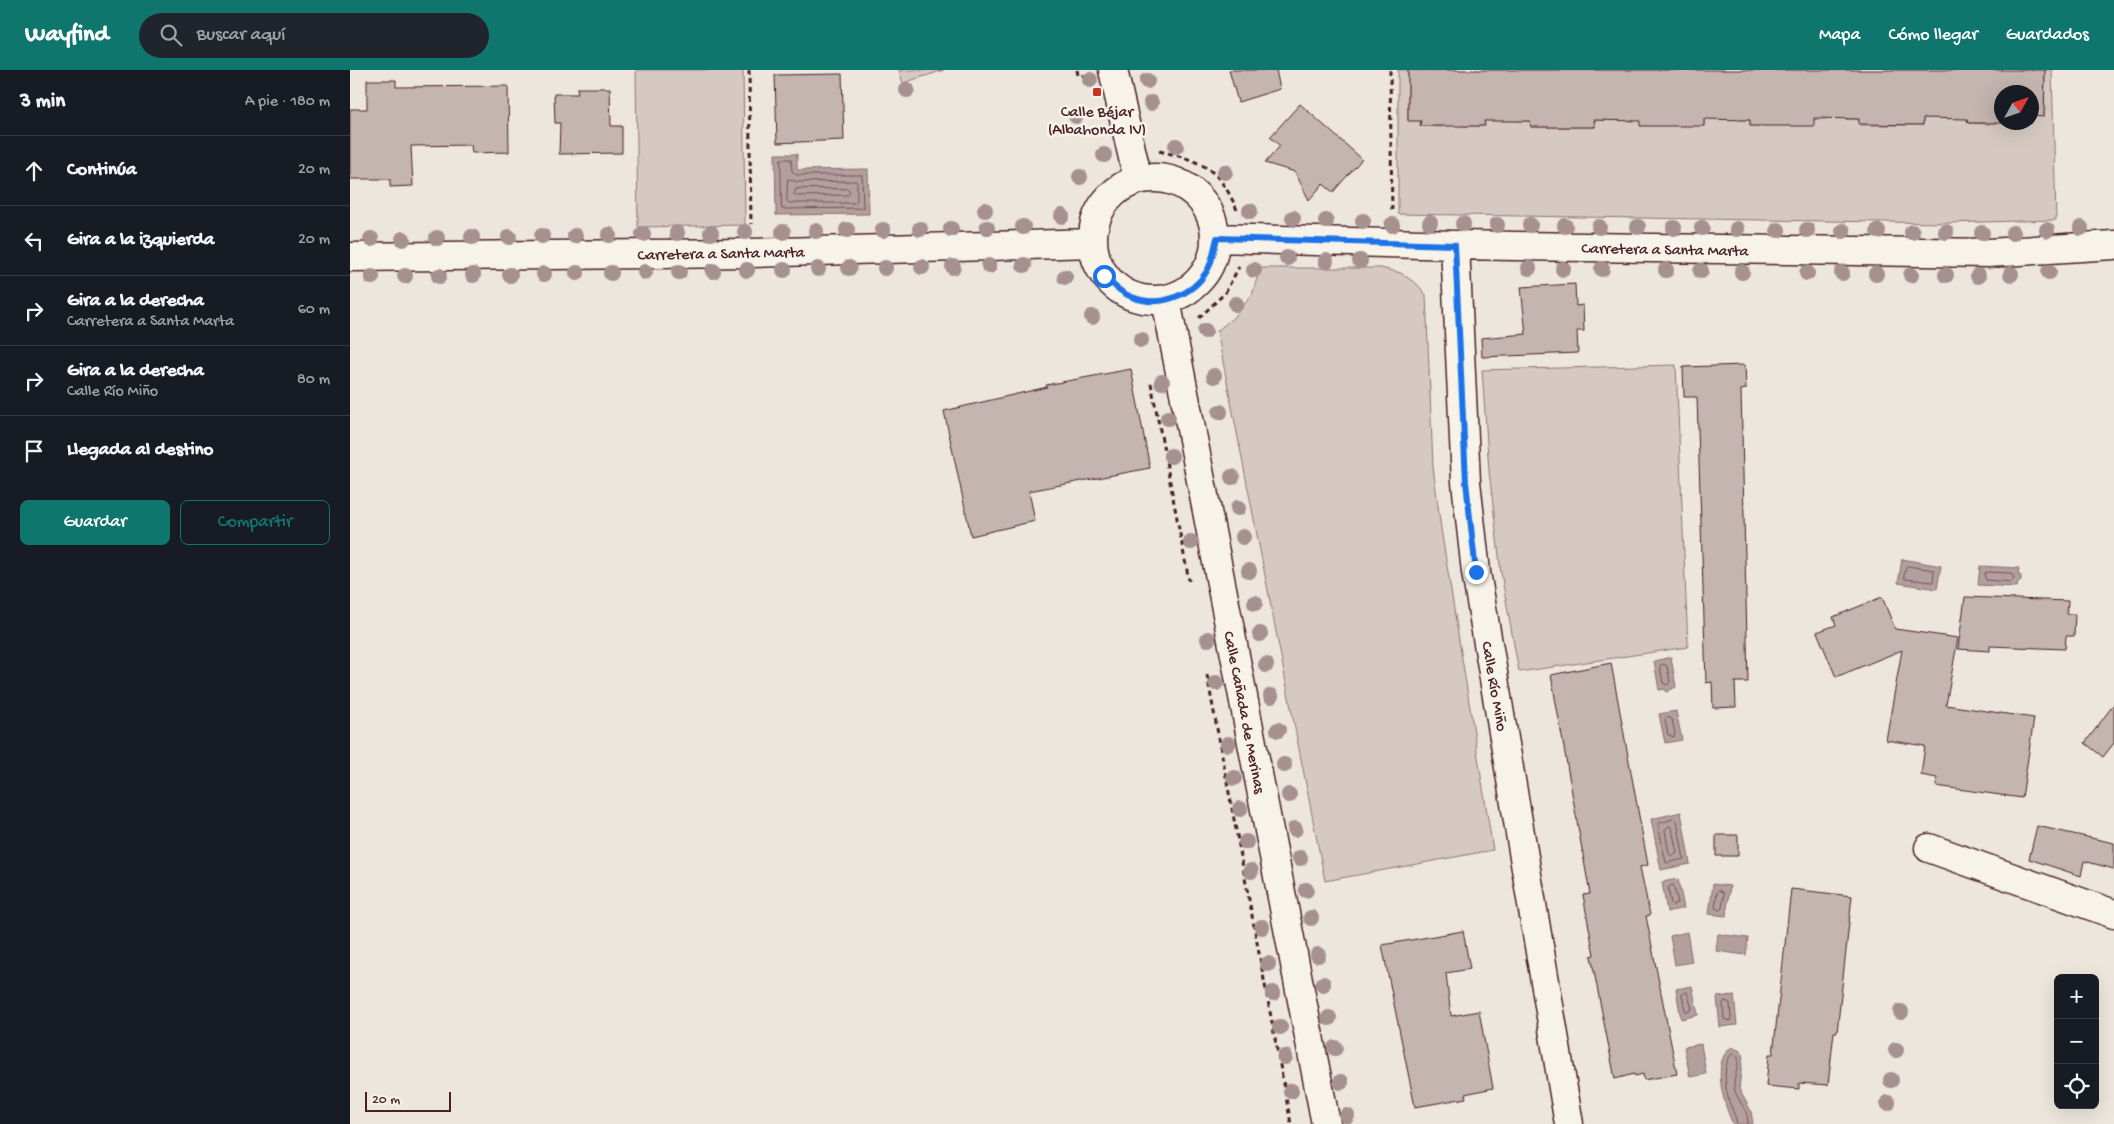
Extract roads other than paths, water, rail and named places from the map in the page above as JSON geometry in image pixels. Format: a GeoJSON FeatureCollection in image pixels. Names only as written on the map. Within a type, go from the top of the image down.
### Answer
{"type":"FeatureCollection","features":[{"type":"Feature","properties":{"kind":"street"},"geometry":{"type":"LineString","coordinates":[[1113,70],[1138,180]]}},
{"type":"Feature","properties":{"kind":"street"},"geometry":{"type":"LineString","coordinates":[[1157,178],[1176,182],[1186,187],[1203,202],[1209,212],[1217,238],[1213,257],[1200,281],[1185,292],[1166,300],[1148,301],[1132,297],[1117,288],[1104,276],[1096,260],[1092,243],[1096,221],[1106,201],[1116,191],[1138,180],[1157,178]]}},
{"type":"Feature","properties":{"kind":"street","name":"Carretera a Santa Marta"},"geometry":{"type":"LineString","coordinates":[[1217,238],[1455,245],[1988,253],[2114,245]]}},
{"type":"Feature","properties":{"kind":"street","name":"Carretera a Santa Marta"},"geometry":{"type":"LineString","coordinates":[[350,257],[751,252],[1092,243]]}},
{"type":"Feature","properties":{"kind":"street","name":"Calle Río Miño"},"geometry":{"type":"LineString","coordinates":[[1455,245],[1466,482],[1476,572],[1570,1124]]}},
{"type":"Feature","properties":{"kind":"street","name":"Calle Cañada de Merinas"},"geometry":{"type":"LineString","coordinates":[[1166,300],[1326,1124]]}},
{"type":"Feature","properties":{"kind":"street"},"geometry":{"type":"LineString","coordinates":[[1929,848],[2114,914]]}},
{"type":"Feature","properties":{"kind":"water"},"geometry":{"type":"Polygon","coordinates":[[[775,154],[797,154],[797,170],[868,169],[869,214],[776,215],[775,154]]]}},
{"type":"Feature","properties":{"kind":"water"},"geometry":{"type":"Polygon","coordinates":[[[1902,559],[1941,566],[1937,589],[1898,583],[1902,559]]]}},
{"type":"Feature","properties":{"kind":"water"},"geometry":{"type":"Polygon","coordinates":[[[1980,566],[2019,568],[2018,574],[2021,576],[2021,580],[2018,582],[2017,587],[1978,585],[1980,566]]]}},
{"type":"Feature","properties":{"kind":"water"},"geometry":{"type":"Polygon","coordinates":[[[1671,657],[1676,687],[1666,692],[1665,689],[1659,690],[1654,661],[1671,657]]]}},
{"type":"Feature","properties":{"kind":"water"},"geometry":{"type":"Polygon","coordinates":[[[1676,711],[1682,740],[1665,743],[1659,714],[1676,711]]]}},
{"type":"Feature","properties":{"kind":"water"},"geometry":{"type":"Polygon","coordinates":[[[1681,812],[1690,864],[1661,870],[1651,819],[1681,812]]]}},
{"type":"Feature","properties":{"kind":"water"},"geometry":{"type":"Polygon","coordinates":[[[1678,879],[1684,908],[1667,912],[1662,882],[1678,879]]]}},
{"type":"Feature","properties":{"kind":"water"},"geometry":{"type":"Polygon","coordinates":[[[1713,884],[1730,886],[1726,916],[1709,914],[1713,884]]]}},
{"type":"Feature","properties":{"kind":"water"},"geometry":{"type":"Polygon","coordinates":[[[1687,932],[1692,962],[1675,965],[1670,936],[1687,932]]]}},
{"type":"Feature","properties":{"kind":"water"},"geometry":{"type":"Polygon","coordinates":[[[1718,934],[1748,938],[1746,955],[1716,951],[1718,934]]]}},
{"type":"Feature","properties":{"kind":"water"},"geometry":{"type":"Polygon","coordinates":[[[1692,986],[1698,1015],[1681,1019],[1676,989],[1692,986]]]}},
{"type":"Feature","properties":{"kind":"water"},"geometry":{"type":"Polygon","coordinates":[[[1734,995],[1737,1025],[1720,1027],[1717,997],[1734,995]]]}},
{"type":"Feature","properties":{"kind":"water"},"geometry":{"type":"Polygon","coordinates":[[[1701,1044],[1706,1074],[1690,1077],[1684,1047],[1701,1044]]]}},
{"type":"Feature","properties":{"kind":"water"},"geometry":{"type":"Polygon","coordinates":[[[1732,1047],[1743,1055],[1739,1089],[1751,1111],[1753,1124],[1733,1124],[1723,1095],[1720,1072],[1725,1053],[1732,1047]]]}},
{"type":"Feature","properties":{"kind":"place","name":"Calle Béjar (Albahonda IV)"},"geometry":{"type":"Point","coordinates":[1097,92]}}]}
